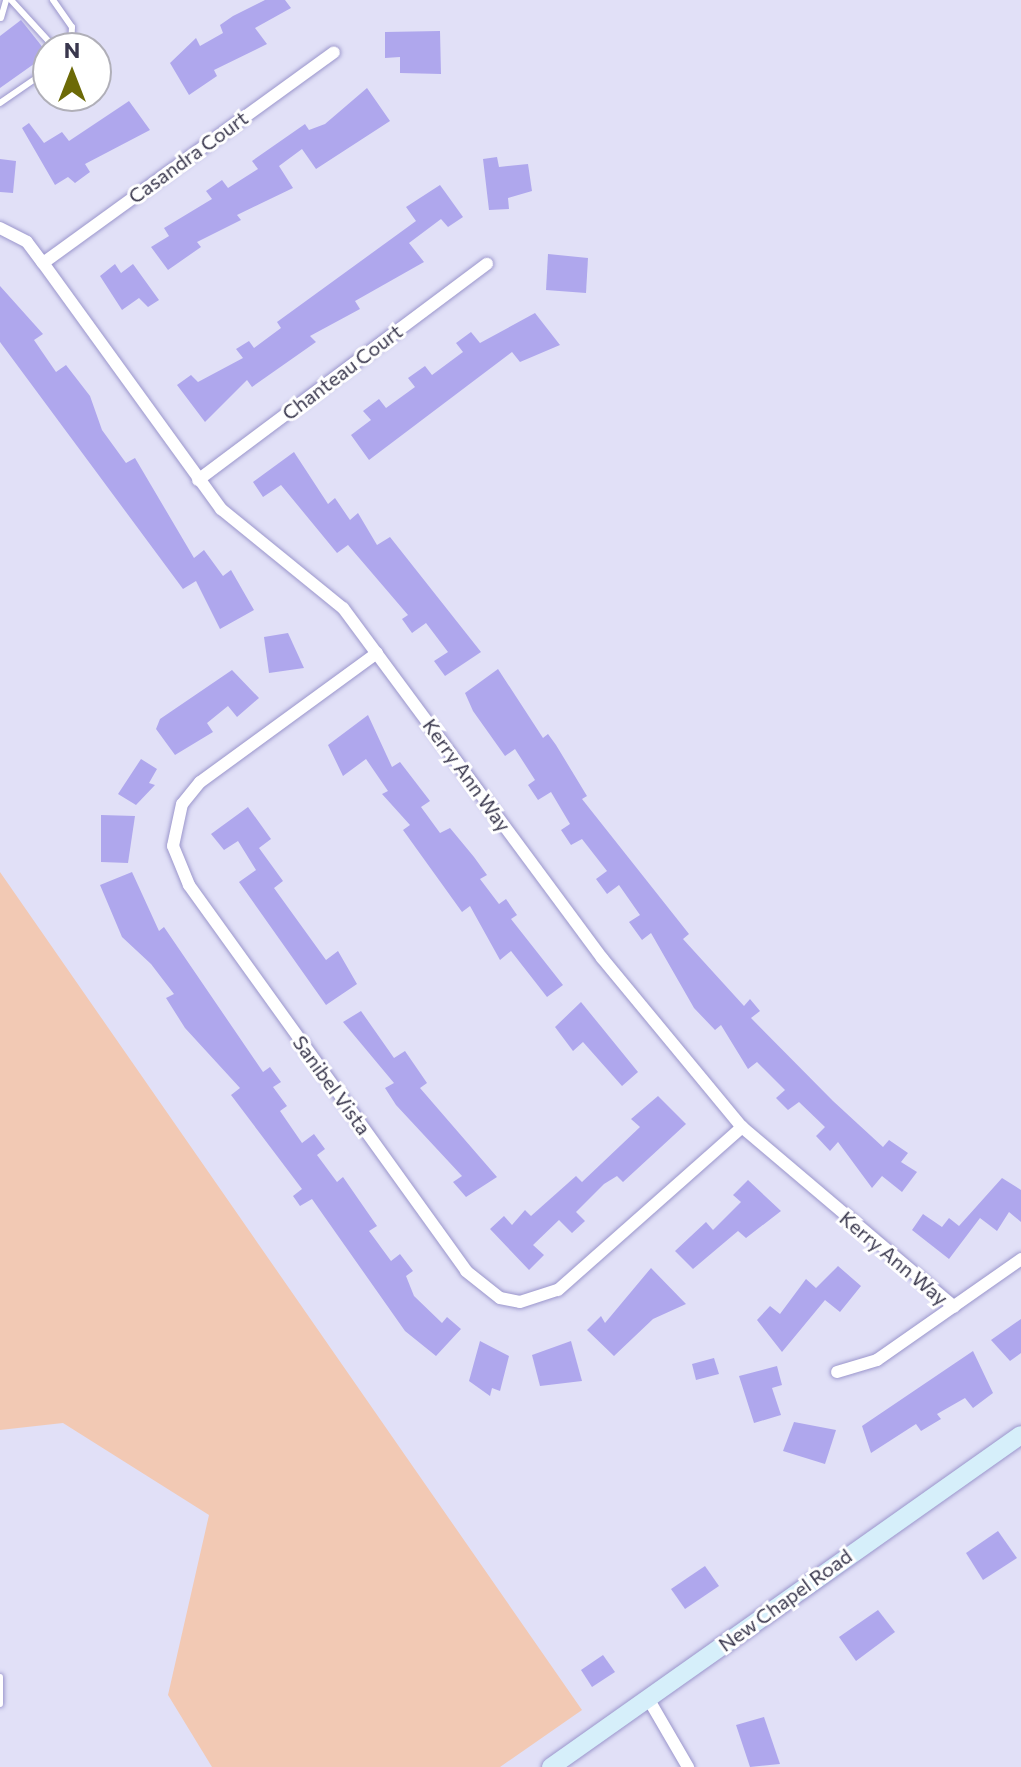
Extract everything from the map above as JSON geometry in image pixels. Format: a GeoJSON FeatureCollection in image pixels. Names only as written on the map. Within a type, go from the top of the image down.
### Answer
{"type":"FeatureCollection","features":[{"type":"Feature","properties":{"kind":"street","name":"Casandra Court"},"geometry":{"type":"LineString","coordinates":[[43,263],[334,52]]}},
{"type":"Feature","properties":{"kind":"street","name":"Kerry Ann Way"},"geometry":{"type":"LineString","coordinates":[[0,228],[27,242],[198,480],[235,523],[343,608],[602,958],[742,1127],[954,1307]]}},
{"type":"Feature","properties":{"kind":"street","name":"Chanteau Court"},"geometry":{"type":"LineString","coordinates":[[198,480],[487,264]]}},
{"type":"Feature","properties":{"kind":"street","name":"Sanibel Vista"},"geometry":{"type":"LineString","coordinates":[[377,653],[200,782],[182,804],[173,846],[189,885],[466,1271],[500,1298],[531,1300],[558,1290],[742,1127]]}},
{"type":"Feature","properties":{"kind":"street"},"geometry":{"type":"LineString","coordinates":[[837,1372],[877,1360],[1021,1259]]}},
{"type":"Feature","properties":{"kind":"street","name":"New Chapel Road"},"geometry":{"type":"LineString","coordinates":[[551,1767],[1021,1435]]}},
{"type":"Feature","properties":{"kind":"street"},"geometry":{"type":"LineString","coordinates":[[649,1700],[688,1767]]}},
{"type":"Feature","properties":{"kind":"lane"},"geometry":{"type":"LineString","coordinates":[[1,18],[8,0],[39,32]]}},
{"type":"Feature","properties":{"kind":"lane"},"geometry":{"type":"LineString","coordinates":[[53,0],[72,27],[72,32]]}},
{"type":"Feature","properties":{"kind":"lane"},"geometry":{"type":"LineString","coordinates":[[0,103],[32,81]]}},
{"type":"Feature","properties":{"kind":"lane"},"geometry":{"type":"LineString","coordinates":[[0,1677],[0,1704]]}},
{"type":"Feature","properties":{"kind":"shaded area"},"geometry":{"type":"Polygon","coordinates":[[[0,872],[582,1710],[500,1767],[212,1767],[168,1695],[209,1515],[63,1423],[0,1430],[0,872]]]}},
{"type":"Feature","properties":{"kind":"building"},"geometry":{"type":"Polygon","coordinates":[[[265,0],[285,0],[291,8],[255,28],[267,44],[214,70],[217,76],[189,95],[170,63],[196,38],[200,46],[223,33],[220,25],[265,0]]]}},
{"type":"Feature","properties":{"kind":"building"},"geometry":{"type":"Polygon","coordinates":[[[21,20],[32,34],[32,65],[0,88],[0,36],[21,20]]]}},
{"type":"Feature","properties":{"kind":"building"},"geometry":{"type":"Polygon","coordinates":[[[440,31],[441,74],[400,73],[400,57],[385,58],[385,32],[440,31]]]}},
{"type":"Feature","properties":{"kind":"building"},"geometry":{"type":"Polygon","coordinates":[[[367,88],[390,121],[316,169],[302,149],[279,166],[293,188],[237,215],[241,220],[197,242],[201,247],[168,270],[151,247],[169,236],[164,228],[212,199],[206,191],[222,180],[228,188],[258,169],[252,161],[305,124],[309,130],[325,124],[367,88]]]}},
{"type":"Feature","properties":{"kind":"building"},"geometry":{"type":"Polygon","coordinates":[[[129,101],[150,130],[85,164],[90,172],[75,183],[68,177],[55,185],[22,128],[29,123],[44,143],[62,132],[69,141],[129,101]]]}},
{"type":"Feature","properties":{"kind":"building"},"geometry":{"type":"Polygon","coordinates":[[[497,157],[499,167],[528,164],[532,191],[508,198],[509,209],[489,210],[483,159],[497,157]]]}},
{"type":"Feature","properties":{"kind":"building"},"geometry":{"type":"Polygon","coordinates":[[[0,159],[16,161],[13,193],[0,192],[0,159]]]}},
{"type":"Feature","properties":{"kind":"building"},"geometry":{"type":"Polygon","coordinates":[[[440,185],[463,217],[448,227],[441,219],[409,243],[424,262],[355,301],[360,309],[310,336],[316,342],[252,387],[247,380],[205,422],[177,385],[191,375],[198,382],[243,358],[236,349],[249,341],[254,348],[281,328],[277,322],[416,221],[406,207],[440,185]]]}},
{"type":"Feature","properties":{"kind":"building"},"geometry":{"type":"Polygon","coordinates":[[[548,254],[588,258],[586,293],[546,290],[548,254]]]}},
{"type":"Feature","properties":{"kind":"building"},"geometry":{"type":"Polygon","coordinates":[[[115,264],[121,273],[133,264],[159,300],[148,307],[139,298],[122,310],[100,276],[115,264]]]}},
{"type":"Feature","properties":{"kind":"building"},"geometry":{"type":"Polygon","coordinates":[[[0,286],[43,334],[34,340],[56,372],[66,365],[90,396],[102,430],[126,463],[135,458],[194,558],[204,550],[223,576],[231,570],[254,610],[220,629],[196,581],[183,589],[0,342],[0,286]]]}},
{"type":"Feature","properties":{"kind":"building"},"geometry":{"type":"Polygon","coordinates":[[[535,313],[560,345],[520,362],[512,352],[369,460],[351,435],[371,420],[363,411],[379,399],[386,408],[415,387],[408,378],[425,366],[432,375],[463,352],[456,343],[471,332],[480,343],[535,313]]]}},
{"type":"Feature","properties":{"kind":"building"},"geometry":{"type":"Polygon","coordinates":[[[294,452],[328,504],[335,498],[350,520],[358,513],[377,545],[390,537],[481,652],[445,676],[434,661],[448,652],[426,623],[412,633],[402,619],[408,615],[348,545],[337,553],[281,485],[263,497],[253,482],[294,452]]]}},
{"type":"Feature","properties":{"kind":"building"},"geometry":{"type":"Polygon","coordinates":[[[288,633],[304,668],[269,673],[264,637],[288,633]]]}},
{"type":"Feature","properties":{"kind":"building"},"geometry":{"type":"Polygon","coordinates":[[[498,669],[543,738],[548,734],[556,745],[587,796],[582,799],[689,934],[683,939],[744,1006],[750,999],[760,1011],[751,1018],[833,1101],[883,1147],[889,1140],[908,1153],[901,1162],[917,1172],[902,1192],[882,1176],[872,1188],[838,1142],[830,1151],[816,1136],[825,1127],[799,1102],[788,1110],[776,1098],[785,1090],[757,1062],[748,1069],[721,1025],[715,1030],[694,1008],[651,933],[642,940],[629,922],[640,915],[619,885],[607,894],[596,879],[607,871],[582,839],[571,845],[561,830],[570,824],[551,792],[538,800],[528,785],[535,780],[515,749],[505,756],[473,711],[465,693],[498,669]]]}},
{"type":"Feature","properties":{"kind":"building"},"geometry":{"type":"Polygon","coordinates":[[[232,670],[259,698],[237,717],[228,706],[207,723],[213,732],[175,755],[156,729],[160,719],[232,670]]]}},
{"type":"Feature","properties":{"kind":"building"},"geometry":{"type":"Polygon","coordinates":[[[368,715],[392,767],[400,762],[430,801],[421,807],[440,833],[450,828],[474,857],[487,875],[480,879],[499,904],[506,899],[517,915],[511,919],[563,985],[547,997],[511,951],[500,960],[470,906],[462,912],[403,830],[410,825],[382,794],[388,791],[366,759],[343,776],[328,745],[368,715]]]}},
{"type":"Feature","properties":{"kind":"building"},"geometry":{"type":"Polygon","coordinates":[[[141,759],[157,769],[149,783],[155,785],[136,805],[118,794],[141,759]]]}},
{"type":"Feature","properties":{"kind":"building"},"geometry":{"type":"Polygon","coordinates":[[[248,807],[271,839],[259,848],[283,881],[274,888],[326,960],[338,951],[357,984],[326,1005],[239,882],[256,870],[238,841],[224,850],[211,834],[248,807]]]}},
{"type":"Feature","properties":{"kind":"building"},"geometry":{"type":"Polygon","coordinates":[[[101,815],[135,816],[128,863],[101,862],[101,815]]]}},
{"type":"Feature","properties":{"kind":"building"},"geometry":{"type":"Polygon","coordinates":[[[132,872],[159,931],[164,927],[263,1072],[270,1067],[281,1082],[273,1087],[287,1106],[280,1111],[302,1143],[314,1134],[325,1149],[317,1155],[337,1182],[343,1177],[377,1226],[369,1231],[391,1261],[400,1254],[413,1271],[406,1276],[414,1296],[442,1323],[447,1317],[461,1329],[436,1356],[405,1331],[312,1199],[300,1206],[293,1196],[302,1189],[231,1095],[240,1088],[185,1028],[166,998],[174,994],[151,964],[122,937],[100,885],[132,872]]]}},
{"type":"Feature","properties":{"kind":"building"},"geometry":{"type":"Polygon","coordinates":[[[581,1002],[638,1072],[622,1086],[583,1042],[573,1051],[555,1027],[581,1002]]]}},
{"type":"Feature","properties":{"kind":"building"},"geometry":{"type":"Polygon","coordinates":[[[361,1011],[394,1058],[405,1051],[427,1083],[420,1088],[497,1177],[466,1197],[453,1182],[462,1176],[396,1105],[385,1088],[394,1083],[343,1022],[361,1011]]]}},
{"type":"Feature","properties":{"kind":"building"},"geometry":{"type":"Polygon","coordinates":[[[658,1096],[686,1124],[623,1182],[617,1176],[604,1184],[576,1212],[585,1221],[572,1233],[559,1220],[533,1245],[544,1255],[529,1270],[490,1229],[504,1216],[512,1225],[525,1210],[531,1216],[576,1176],[582,1182],[640,1127],[631,1119],[658,1096]]]}},
{"type":"Feature","properties":{"kind":"building"},"geometry":{"type":"Polygon","coordinates":[[[1002,1178],[1021,1190],[1021,1222],[1009,1212],[997,1231],[980,1218],[949,1259],[912,1230],[923,1214],[942,1227],[949,1218],[959,1226],[1002,1178]]]}},
{"type":"Feature","properties":{"kind":"building"},"geometry":{"type":"Polygon","coordinates":[[[748,1180],[781,1211],[746,1238],[738,1231],[693,1269],[675,1251],[706,1222],[713,1230],[741,1202],[733,1195],[748,1180]]]}},
{"type":"Feature","properties":{"kind":"building"},"geometry":{"type":"Polygon","coordinates":[[[838,1266],[861,1286],[840,1312],[825,1300],[782,1352],[757,1320],[770,1306],[780,1314],[806,1279],[816,1288],[838,1266]]]}},
{"type":"Feature","properties":{"kind":"building"},"geometry":{"type":"Polygon","coordinates":[[[651,1268],[686,1304],[653,1319],[614,1356],[587,1330],[601,1316],[605,1323],[651,1268]]]}},
{"type":"Feature","properties":{"kind":"building"},"geometry":{"type":"Polygon","coordinates":[[[1021,1319],[1021,1353],[1010,1361],[991,1340],[1021,1319]]]}},
{"type":"Feature","properties":{"kind":"building"},"geometry":{"type":"Polygon","coordinates":[[[480,1341],[509,1356],[500,1391],[492,1388],[490,1396],[469,1381],[480,1341]]]}},
{"type":"Feature","properties":{"kind":"building"},"geometry":{"type":"Polygon","coordinates":[[[571,1341],[582,1381],[540,1386],[532,1355],[571,1341]]]}},
{"type":"Feature","properties":{"kind":"building"},"geometry":{"type":"Polygon","coordinates":[[[973,1351],[993,1393],[973,1408],[965,1398],[937,1414],[941,1419],[921,1431],[916,1424],[871,1453],[862,1426],[973,1351]]]}},
{"type":"Feature","properties":{"kind":"building"},"geometry":{"type":"Polygon","coordinates":[[[714,1358],[719,1374],[696,1380],[692,1364],[714,1358]]]}},
{"type":"Feature","properties":{"kind":"building"},"geometry":{"type":"Polygon","coordinates":[[[777,1366],[782,1385],[772,1388],[781,1415],[754,1423],[739,1376],[777,1366]]]}},
{"type":"Feature","properties":{"kind":"building"},"geometry":{"type":"Polygon","coordinates":[[[794,1422],[836,1430],[825,1464],[783,1451],[794,1422]]]}},
{"type":"Feature","properties":{"kind":"building"},"geometry":{"type":"Polygon","coordinates":[[[998,1531],[1017,1558],[983,1580],[966,1553],[998,1531]]]}},
{"type":"Feature","properties":{"kind":"building"},"geometry":{"type":"Polygon","coordinates":[[[705,1566],[719,1586],[685,1609],[671,1589],[705,1566]]]}},
{"type":"Feature","properties":{"kind":"building"},"geometry":{"type":"Polygon","coordinates":[[[878,1610],[895,1632],[856,1661],[839,1637],[878,1610]]]}},
{"type":"Feature","properties":{"kind":"building"},"geometry":{"type":"Polygon","coordinates":[[[603,1655],[615,1672],[592,1687],[581,1670],[603,1655]]]}},
{"type":"Feature","properties":{"kind":"building"},"geometry":{"type":"Polygon","coordinates":[[[764,1717],[780,1764],[750,1767],[736,1725],[764,1717]]]}}]}
